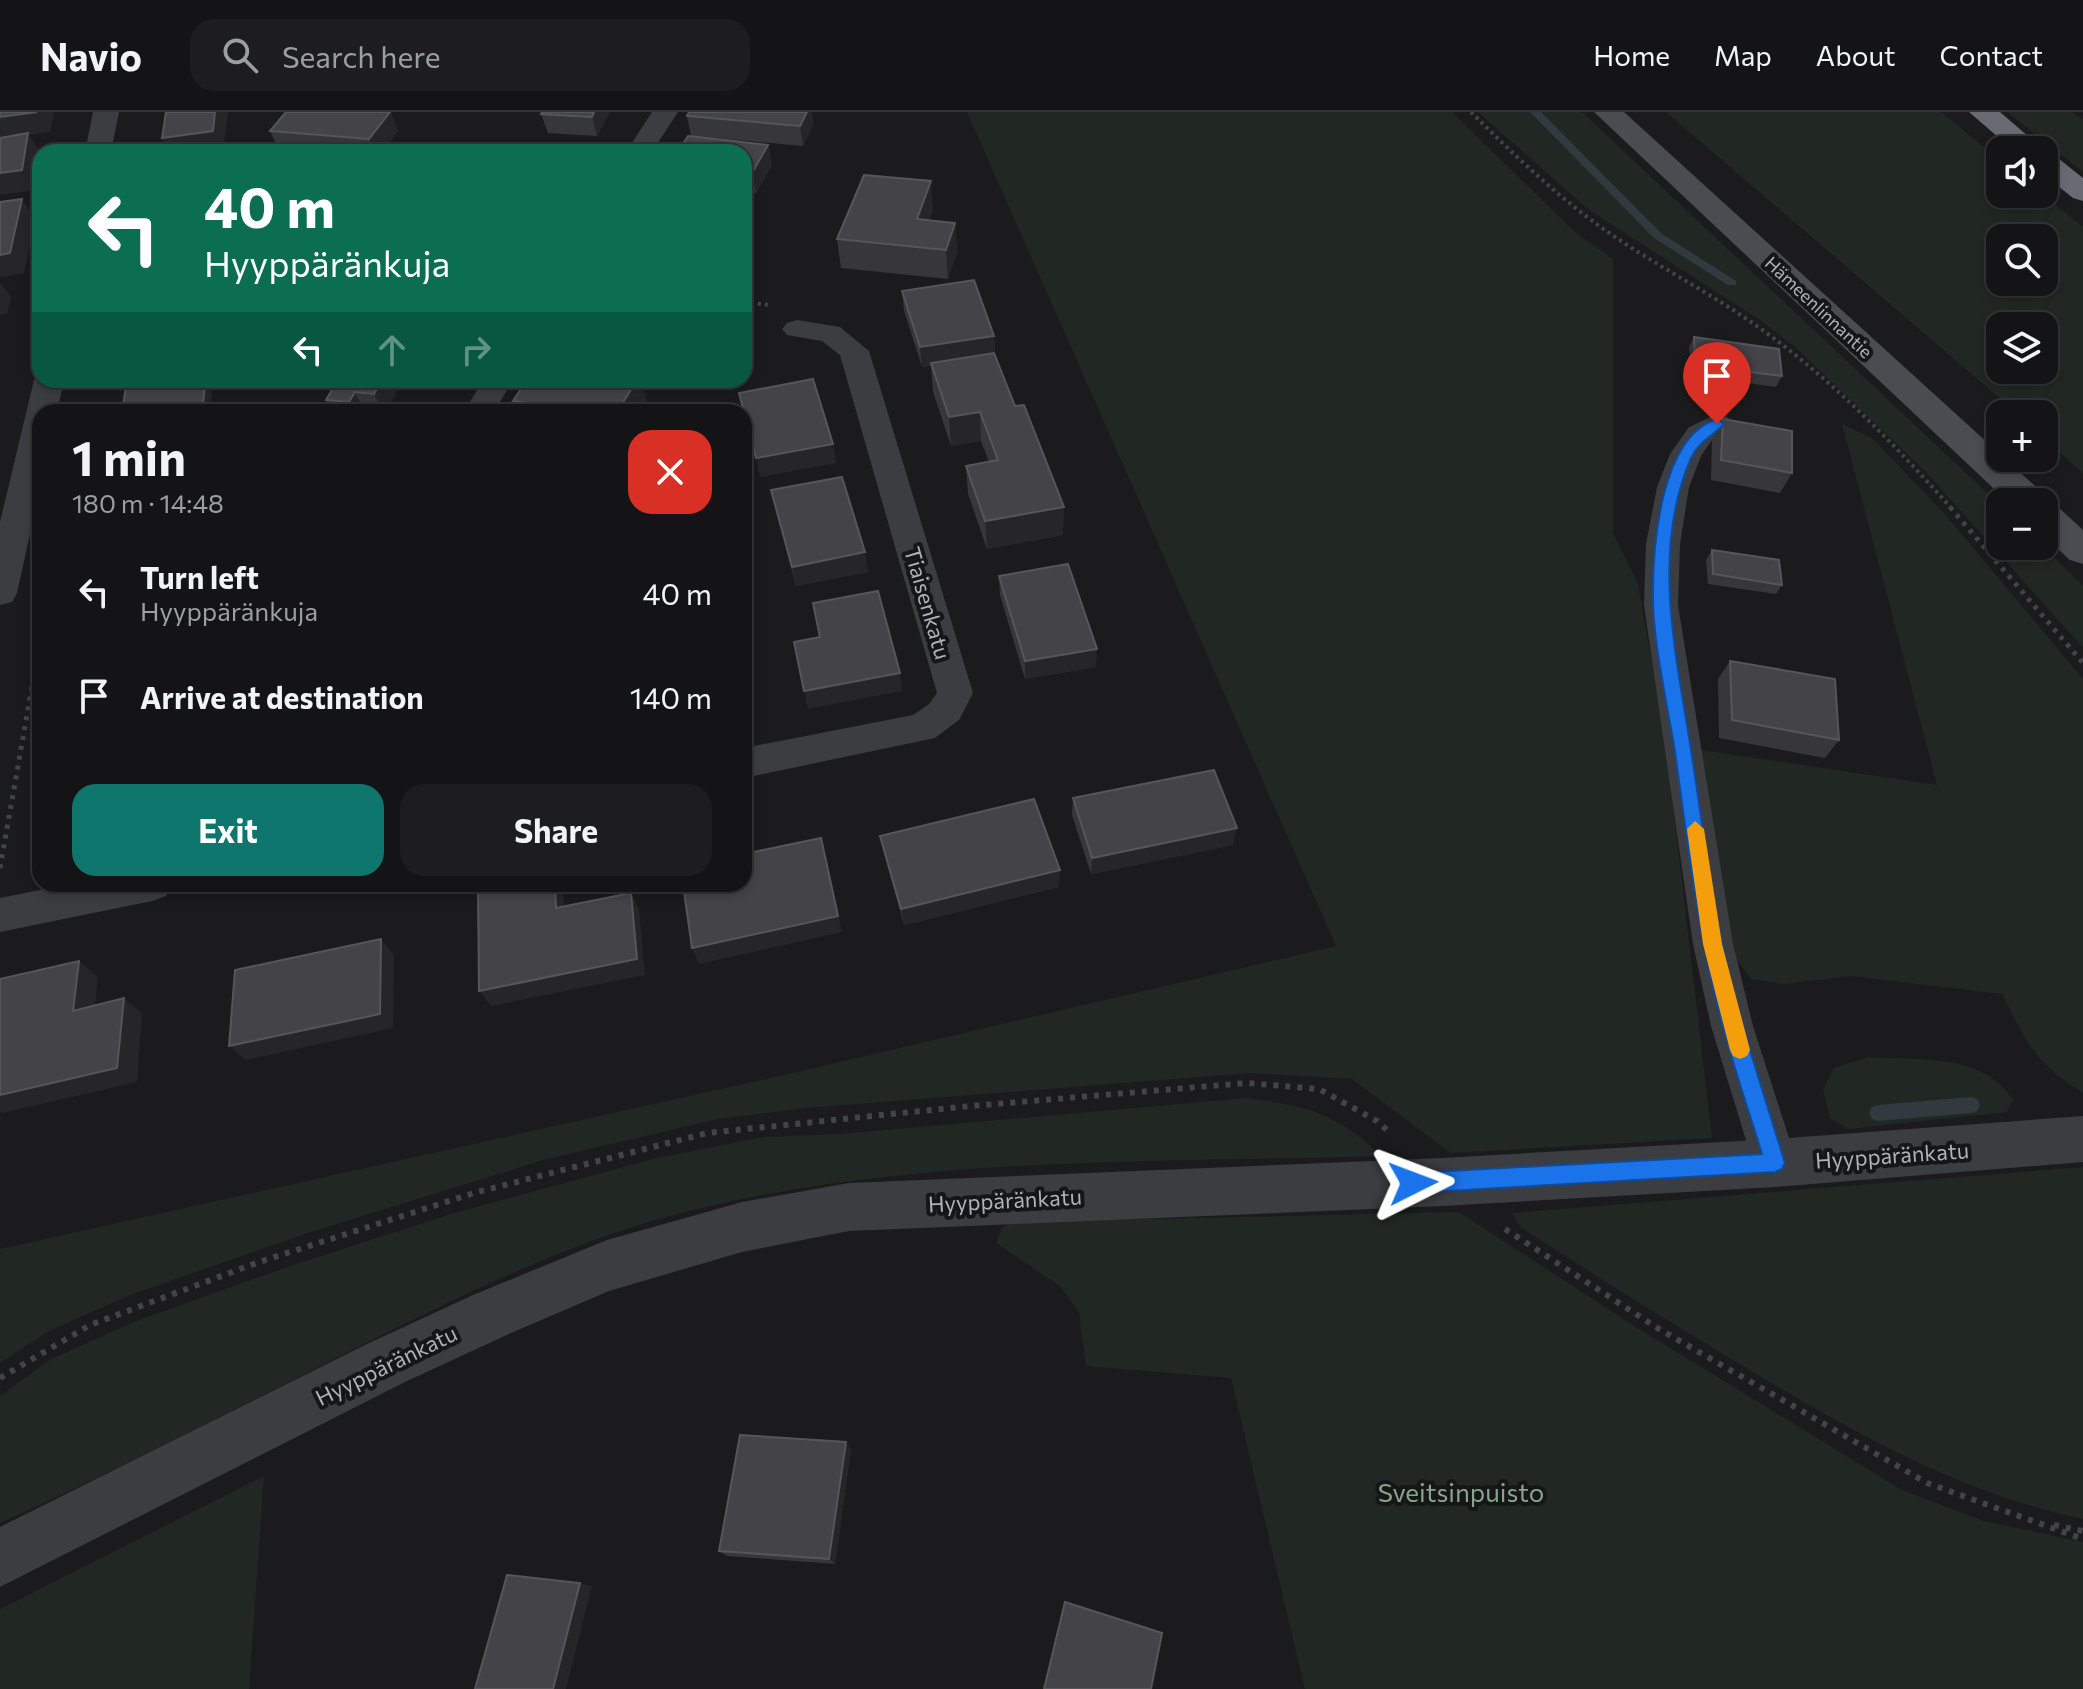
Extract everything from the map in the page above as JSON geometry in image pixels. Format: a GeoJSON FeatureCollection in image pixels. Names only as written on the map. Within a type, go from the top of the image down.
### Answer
{"type":"FeatureCollection","features":[{"type":"Feature","properties":{"kind":"highway"},"geometry":{"type":"LineString","coordinates":[[1983,112],[2013,136]]}},
{"type":"Feature","properties":{"kind":"highway"},"geometry":{"type":"LineString","coordinates":[[2058,172],[2083,192]]}},
{"type":"Feature","properties":{"kind":"main road","name":"Hämeenlinnantie"},"geometry":{"type":"LineString","coordinates":[[1608,112],[2015,488]]}},
{"type":"Feature","properties":{"kind":"main road"},"geometry":{"type":"LineString","coordinates":[[2058,528],[2083,551]]}},
{"type":"Feature","properties":{"kind":"street"},"geometry":{"type":"LineString","coordinates":[[100,144],[106,112]]}},
{"type":"Feature","properties":{"kind":"street"},"geometry":{"type":"LineString","coordinates":[[644,144],[665,112]]}},
{"type":"Feature","properties":{"kind":"street","name":"Tiaisenkatu"},"geometry":{"type":"LineString","coordinates":[[752,761],[922,728],[940,718],[950,707],[955,693],[854,351],[830,333],[797,329]]}},
{"type":"Feature","properties":{"kind":"street"},"geometry":{"type":"LineString","coordinates":[[1717,424],[1700,434],[1686,454],[1673,487],[1663,544],[1661,605],[1713,944],[1732,1026],[1775,1163]]}},
{"type":"Feature","properties":{"kind":"street"},"geometry":{"type":"LineString","coordinates":[[0,593],[32,454]]}},
{"type":"Feature","properties":{"kind":"street"},"geometry":{"type":"LineString","coordinates":[[0,915],[113,892]]}},
{"type":"Feature","properties":{"kind":"street","name":"Hyyppäränkatu"},"geometry":{"type":"LineString","coordinates":[[0,1558],[386,1363],[492,1314],[607,1266],[742,1227],[849,1207],[1443,1182],[1775,1163],[2083,1139]]}},
{"type":"Feature","properties":{"kind":"path"},"geometry":{"type":"LineString","coordinates":[[1471,112],[1522,161],[1616,237],[1751,321],[1794,354],[1873,428],[1965,524],[2083,663]]}},
{"type":"Feature","properties":{"kind":"path"},"geometry":{"type":"LineString","coordinates":[[0,868],[32,689]]}},
{"type":"Feature","properties":{"kind":"path"},"geometry":{"type":"LineString","coordinates":[[2037,1522],[2083,1531]]}},
{"type":"Feature","properties":{"kind":"green space"},"geometry":{"type":"Polygon","coordinates":[[[967,112],[1452,112],[1574,231],[1613,259],[1613,533],[1638,583],[1666,745],[1712,1138],[1451,1153],[1352,1079],[1249,1073],[806,1108],[718,1119],[547,1159],[311,1232],[130,1295],[49,1331],[0,1363],[0,1249],[780,1076],[1336,946],[967,112]]]}},
{"type":"Feature","properties":{"kind":"green space"},"geometry":{"type":"Polygon","coordinates":[[[1478,112],[1582,112],[1986,492],[1986,539],[1926,472],[1796,348],[1760,320],[1589,210],[1478,112]]]}},
{"type":"Feature","properties":{"kind":"green space"},"geometry":{"type":"Polygon","coordinates":[[[1666,112],[1941,112],[1986,149],[1986,208],[2058,207],[2083,227],[2083,473],[2058,451],[2058,400],[2002,400],[1666,112]]]}},
{"type":"Feature","properties":{"kind":"green space"},"geometry":{"type":"Polygon","coordinates":[[[2007,112],[2072,112],[2083,120],[2083,172],[2058,152],[2058,136],[2037,136],[2007,112]]]}},
{"type":"Feature","properties":{"kind":"green space"},"geometry":{"type":"Polygon","coordinates":[[[1842,424],[1872,438],[1944,513],[2083,679],[2083,1093],[2054,1072],[2034,1051],[2002,994],[1851,976],[1783,984],[1751,979],[1725,943],[1695,749],[1937,785],[1842,424]]]}},
{"type":"Feature","properties":{"kind":"green space"},"geometry":{"type":"Polygon","coordinates":[[[2004,560],[2057,560],[2083,586],[2083,648],[2004,560]]]}},
{"type":"Feature","properties":{"kind":"green space"},"geometry":{"type":"Polygon","coordinates":[[[1868,1057],[1928,1060],[1967,1066],[2000,1085],[2013,1100],[2007,1112],[1848,1129],[1830,1118],[1823,1090],[1834,1068],[1868,1057]]]}},
{"type":"Feature","properties":{"kind":"green space"},"geometry":{"type":"Polygon","coordinates":[[[1247,1098],[1320,1114],[1350,1130],[1382,1156],[1114,1162],[933,1172],[756,1196],[670,1216],[594,1240],[482,1287],[0,1523],[0,1396],[51,1359],[136,1321],[287,1267],[454,1213],[653,1159],[763,1137],[840,1134],[1247,1098]]]}},
{"type":"Feature","properties":{"kind":"green space"},"geometry":{"type":"Polygon","coordinates":[[[2083,1167],[2083,1519],[2040,1509],[1957,1480],[1878,1443],[1763,1378],[1550,1246],[1520,1227],[1512,1213],[2083,1167]]]}},
{"type":"Feature","properties":{"kind":"green space","name":"Sveitsinpuisto"},"geometry":{"type":"Polygon","coordinates":[[[1459,1212],[1631,1324],[1902,1490],[1984,1521],[2083,1542],[2083,1689],[1305,1689],[1231,1378],[1086,1366],[1079,1313],[1061,1287],[996,1243],[1002,1228],[1013,1222],[1459,1212]]]}},
{"type":"Feature","properties":{"kind":"green space"},"geometry":{"type":"Polygon","coordinates":[[[264,1476],[249,1689],[0,1689],[0,1609],[264,1476]]]}},
{"type":"Feature","properties":{"kind":"building"},"geometry":{"type":"Polygon","coordinates":[[[0,112],[37,112],[0,117],[0,112]]]}},
{"type":"Feature","properties":{"kind":"building"},"geometry":{"type":"Polygon","coordinates":[[[166,112],[215,112],[213,131],[162,138],[166,112]]]}},
{"type":"Feature","properties":{"kind":"building"},"geometry":{"type":"Polygon","coordinates":[[[286,112],[390,112],[369,139],[270,131],[286,112]]]}},
{"type":"Feature","properties":{"kind":"building"},"geometry":{"type":"Polygon","coordinates":[[[542,112],[594,112],[592,117],[542,112]]]}},
{"type":"Feature","properties":{"kind":"building"},"geometry":{"type":"Polygon","coordinates":[[[689,112],[807,112],[800,126],[687,116],[689,112]]]}},
{"type":"Feature","properties":{"kind":"building"},"geometry":{"type":"Polygon","coordinates":[[[28,133],[22,170],[0,173],[0,138],[28,133]]]}},
{"type":"Feature","properties":{"kind":"building"},"geometry":{"type":"Polygon","coordinates":[[[688,136],[768,145],[752,173],[752,144],[683,144],[688,136]]]}},
{"type":"Feature","properties":{"kind":"building"},"geometry":{"type":"Polygon","coordinates":[[[864,175],[931,181],[917,219],[955,223],[946,250],[837,239],[864,175]]]}},
{"type":"Feature","properties":{"kind":"building"},"geometry":{"type":"Polygon","coordinates":[[[22,199],[10,253],[0,255],[0,202],[22,199]]]}},
{"type":"Feature","properties":{"kind":"building"},"geometry":{"type":"Polygon","coordinates":[[[974,280],[994,336],[920,347],[902,291],[974,280]]]}},
{"type":"Feature","properties":{"kind":"building"},"geometry":{"type":"Polygon","coordinates":[[[1694,337],[1779,349],[1782,376],[1695,365],[1694,337]]]}},
{"type":"Feature","properties":{"kind":"building"},"geometry":{"type":"Polygon","coordinates":[[[994,353],[1015,406],[1024,405],[1064,507],[985,521],[966,466],[998,460],[980,412],[949,417],[931,363],[994,353]]]}},
{"type":"Feature","properties":{"kind":"building"},"geometry":{"type":"Polygon","coordinates":[[[813,379],[833,444],[756,458],[752,443],[752,404],[742,404],[739,393],[813,379]]]}},
{"type":"Feature","properties":{"kind":"building"},"geometry":{"type":"Polygon","coordinates":[[[126,388],[205,388],[203,403],[123,404],[126,388]]]}},
{"type":"Feature","properties":{"kind":"building"},"geometry":{"type":"Polygon","coordinates":[[[333,388],[377,388],[374,394],[355,392],[349,402],[326,400],[333,388]]]}},
{"type":"Feature","properties":{"kind":"building"},"geometry":{"type":"Polygon","coordinates":[[[522,388],[632,388],[622,404],[534,404],[513,401],[522,388]]]}},
{"type":"Feature","properties":{"kind":"building"},"geometry":{"type":"Polygon","coordinates":[[[1723,419],[1792,431],[1792,473],[1721,460],[1723,419]]]}},
{"type":"Feature","properties":{"kind":"building"},"geometry":{"type":"Polygon","coordinates":[[[842,477],[865,552],[792,567],[771,490],[842,477]]]}},
{"type":"Feature","properties":{"kind":"building"},"geometry":{"type":"Polygon","coordinates":[[[1712,550],[1779,560],[1782,585],[1713,574],[1712,550]]]}},
{"type":"Feature","properties":{"kind":"building"},"geometry":{"type":"Polygon","coordinates":[[[1068,564],[1097,649],[1025,661],[999,576],[1068,564]]]}},
{"type":"Feature","properties":{"kind":"building"},"geometry":{"type":"Polygon","coordinates":[[[878,591],[900,673],[804,691],[794,642],[820,637],[813,603],[878,591]]]}},
{"type":"Feature","properties":{"kind":"building"},"geometry":{"type":"Polygon","coordinates":[[[1730,661],[1835,679],[1839,740],[1732,720],[1730,661]]]}},
{"type":"Feature","properties":{"kind":"building"},"geometry":{"type":"Polygon","coordinates":[[[1214,770],[1237,828],[1092,858],[1073,798],[1214,770]]]}},
{"type":"Feature","properties":{"kind":"building"},"geometry":{"type":"Polygon","coordinates":[[[1034,799],[1060,870],[901,909],[880,836],[1034,799]]]}},
{"type":"Feature","properties":{"kind":"building"},"geometry":{"type":"Polygon","coordinates":[[[821,838],[838,916],[692,948],[684,892],[752,892],[752,852],[821,838]]]}},
{"type":"Feature","properties":{"kind":"building"},"geometry":{"type":"Polygon","coordinates":[[[478,892],[555,892],[556,908],[631,893],[637,959],[479,991],[478,892]]]}},
{"type":"Feature","properties":{"kind":"building"},"geometry":{"type":"Polygon","coordinates":[[[381,939],[380,1014],[229,1046],[235,970],[381,939]]]}},
{"type":"Feature","properties":{"kind":"building"},"geometry":{"type":"Polygon","coordinates":[[[79,961],[73,1011],[124,998],[117,1068],[0,1095],[0,979],[79,961]]]}},
{"type":"Feature","properties":{"kind":"building"},"geometry":{"type":"Polygon","coordinates":[[[740,1435],[846,1442],[829,1559],[719,1551],[740,1435]]]}},
{"type":"Feature","properties":{"kind":"building"},"geometry":{"type":"Polygon","coordinates":[[[507,1575],[580,1583],[553,1689],[475,1689],[507,1575]]]}},
{"type":"Feature","properties":{"kind":"building"},"geometry":{"type":"Polygon","coordinates":[[[1065,1602],[1162,1633],[1151,1689],[1044,1689],[1065,1602]]]}},
{"type":"Feature","properties":{"kind":"waterway"},"geometry":{"type":"LineString","coordinates":[[1535,112],[1658,236],[1732,283]]}},
{"type":"Feature","properties":{"kind":"waterway"},"geometry":{"type":"LineString","coordinates":[[1878,1113],[1971,1105]]}},
{"type":"Feature","properties":{"kind":"slow traffic"},"geometry":{"type":"LineString","coordinates":[[1695,829],[1713,944],[1740,1050]]}},
{"type":"Feature","properties":{"kind":"route"},"geometry":{"type":"LineString","coordinates":[[1413,1183],[1775,1163],[1732,1026],[1713,944],[1661,605],[1663,544],[1673,487],[1686,454],[1700,434],[1717,424]]}}]}
